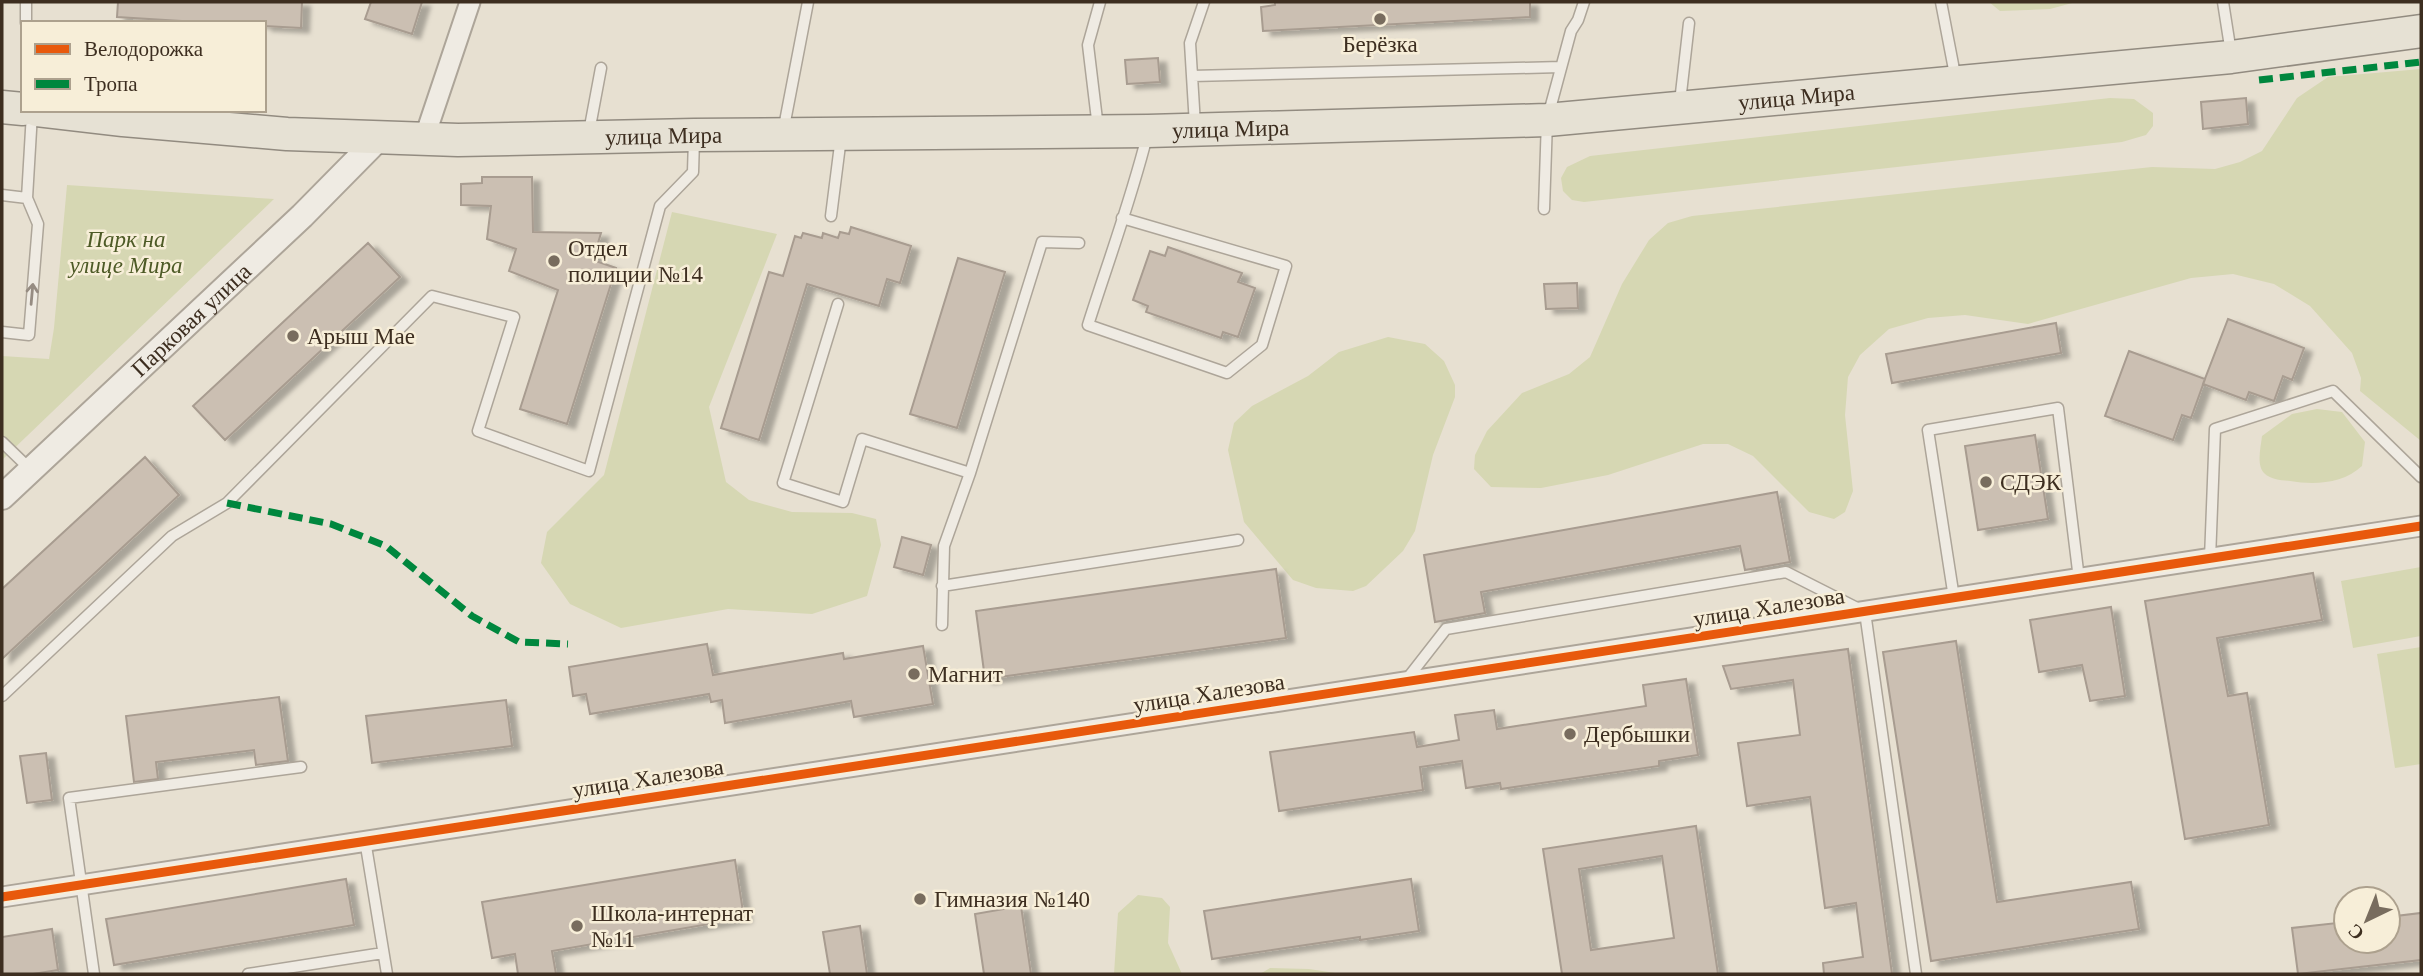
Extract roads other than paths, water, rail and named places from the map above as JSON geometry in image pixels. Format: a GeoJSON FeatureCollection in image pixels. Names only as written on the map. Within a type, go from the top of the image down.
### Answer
{"type":"FeatureCollection","features":[{"type":"Feature","properties":{"kind":"main road","name":"улица Мира"},"geometry":{"type":"LineString","coordinates":[[71,112],[378,139],[1098,132],[1547,120],[2231,57],[2421,31]]}},
{"type":"Feature","properties":{"kind":"main road"},"geometry":{"type":"LineString","coordinates":[[2,107],[21,109]]}},
{"type":"Feature","properties":{"kind":"street"},"geometry":{"type":"LineString","coordinates":[[424,139],[470,2]]}},
{"type":"Feature","properties":{"kind":"street","name":"Парковая улица"},"geometry":{"type":"LineString","coordinates":[[2,497],[302,216],[378,139]]}},
{"type":"Feature","properties":{"kind":"street","name":"улица Халезова"},"geometry":{"type":"LineString","coordinates":[[2,897],[2421,526]]}},
{"type":"Feature","properties":{"kind":"lane"},"geometry":{"type":"LineString","coordinates":[[26,2],[26,21]]}},
{"type":"Feature","properties":{"kind":"lane"},"geometry":{"type":"LineString","coordinates":[[782,135],[808,2]]}},
{"type":"Feature","properties":{"kind":"lane"},"geometry":{"type":"LineString","coordinates":[[1098,132],[1088,45],[1100,2]]}},
{"type":"Feature","properties":{"kind":"lane"},"geometry":{"type":"LineString","coordinates":[[1195,130],[1190,43],[1204,2]]}},
{"type":"Feature","properties":{"kind":"lane"},"geometry":{"type":"LineString","coordinates":[[1544,209],[1547,120],[1571,31],[1584,2]]}},
{"type":"Feature","properties":{"kind":"lane"},"geometry":{"type":"LineString","coordinates":[[1941,2],[1957,84]]}},
{"type":"Feature","properties":{"kind":"lane"},"geometry":{"type":"LineString","coordinates":[[2223,2],[2231,57]]}},
{"type":"Feature","properties":{"kind":"lane"},"geometry":{"type":"LineString","coordinates":[[1679,109],[1689,23]]}},
{"type":"Feature","properties":{"kind":"lane"},"geometry":{"type":"LineString","coordinates":[[1192,76],[1562,67]]}},
{"type":"Feature","properties":{"kind":"lane"},"geometry":{"type":"LineString","coordinates":[[589,137],[601,68]]}},
{"type":"Feature","properties":{"kind":"lane"},"geometry":{"type":"LineString","coordinates":[[2,332],[29,335],[38,224],[27,198],[35,112]]}},
{"type":"Feature","properties":{"kind":"lane"},"geometry":{"type":"LineString","coordinates":[[1122,218],[1286,266],[1262,345],[1227,373],[1088,325],[1122,218],[1136,182],[1148,131]]}},
{"type":"Feature","properties":{"kind":"lane"},"geometry":{"type":"LineString","coordinates":[[2,696],[172,536],[227,503],[432,296],[514,317],[478,431],[589,471],[660,206],[693,172],[694,135]]}},
{"type":"Feature","properties":{"kind":"lane"},"geometry":{"type":"LineString","coordinates":[[831,216],[841,135]]}},
{"type":"Feature","properties":{"kind":"lane"},"geometry":{"type":"LineString","coordinates":[[2,195],[27,198]]}},
{"type":"Feature","properties":{"kind":"lane"},"geometry":{"type":"LineString","coordinates":[[943,625],[944,546],[970,473],[1042,242],[1079,243]]}},
{"type":"Feature","properties":{"kind":"lane"},"geometry":{"type":"LineString","coordinates":[[838,304],[783,483],[843,502],[862,439],[970,473]]}},
{"type":"Feature","properties":{"kind":"lane"},"geometry":{"type":"LineString","coordinates":[[2210,559],[2215,429],[2333,391],[2421,477]]}},
{"type":"Feature","properties":{"kind":"lane"},"geometry":{"type":"LineString","coordinates":[[1954,598],[1928,430],[2058,408],[2079,579]]}},
{"type":"Feature","properties":{"kind":"lane"},"geometry":{"type":"LineString","coordinates":[[2,442],[31,470]]}},
{"type":"Feature","properties":{"kind":"lane"},"geometry":{"type":"LineString","coordinates":[[942,586],[1238,540]]}},
{"type":"Feature","properties":{"kind":"lane"},"geometry":{"type":"LineString","coordinates":[[1405,682],[1446,629],[1786,572],[1865,612],[1916,974]]}},
{"type":"Feature","properties":{"kind":"lane"},"geometry":{"type":"LineString","coordinates":[[94,974],[79,885],[69,798],[301,767]]}},
{"type":"Feature","properties":{"kind":"lane"},"geometry":{"type":"LineString","coordinates":[[365,840],[387,974]]}},
{"type":"Feature","properties":{"kind":"lane"},"geometry":{"type":"LineString","coordinates":[[248,974],[278,972],[383,953]]}},
{"type":"Feature","properties":{"kind":"place","name":"Берёзка"},"geometry":{"type":"Point","coordinates":[1380,19]}},
{"type":"Feature","properties":{"kind":"place","name":"Отдел полиции №14"},"geometry":{"type":"Point","coordinates":[554,261]}},
{"type":"Feature","properties":{"kind":"place","name":"Арыш Мае"},"geometry":{"type":"Point","coordinates":[293,336]}},
{"type":"Feature","properties":{"kind":"place","name":"СДЭК"},"geometry":{"type":"Point","coordinates":[1986,482]}},
{"type":"Feature","properties":{"kind":"place","name":"Магнит"},"geometry":{"type":"Point","coordinates":[914,674]}},
{"type":"Feature","properties":{"kind":"place","name":"Дербышки"},"geometry":{"type":"Point","coordinates":[1570,734]}},
{"type":"Feature","properties":{"kind":"place","name":"Гимназия №140"},"geometry":{"type":"Point","coordinates":[920,899]}},
{"type":"Feature","properties":{"kind":"place","name":"Школа-интернат №11"},"geometry":{"type":"Point","coordinates":[577,926]}},
{"type":"Feature","properties":{"kind":"park label","name":"Парк на улице Мира"},"geometry":{"type":"Point","coordinates":[126,252]}}]}
